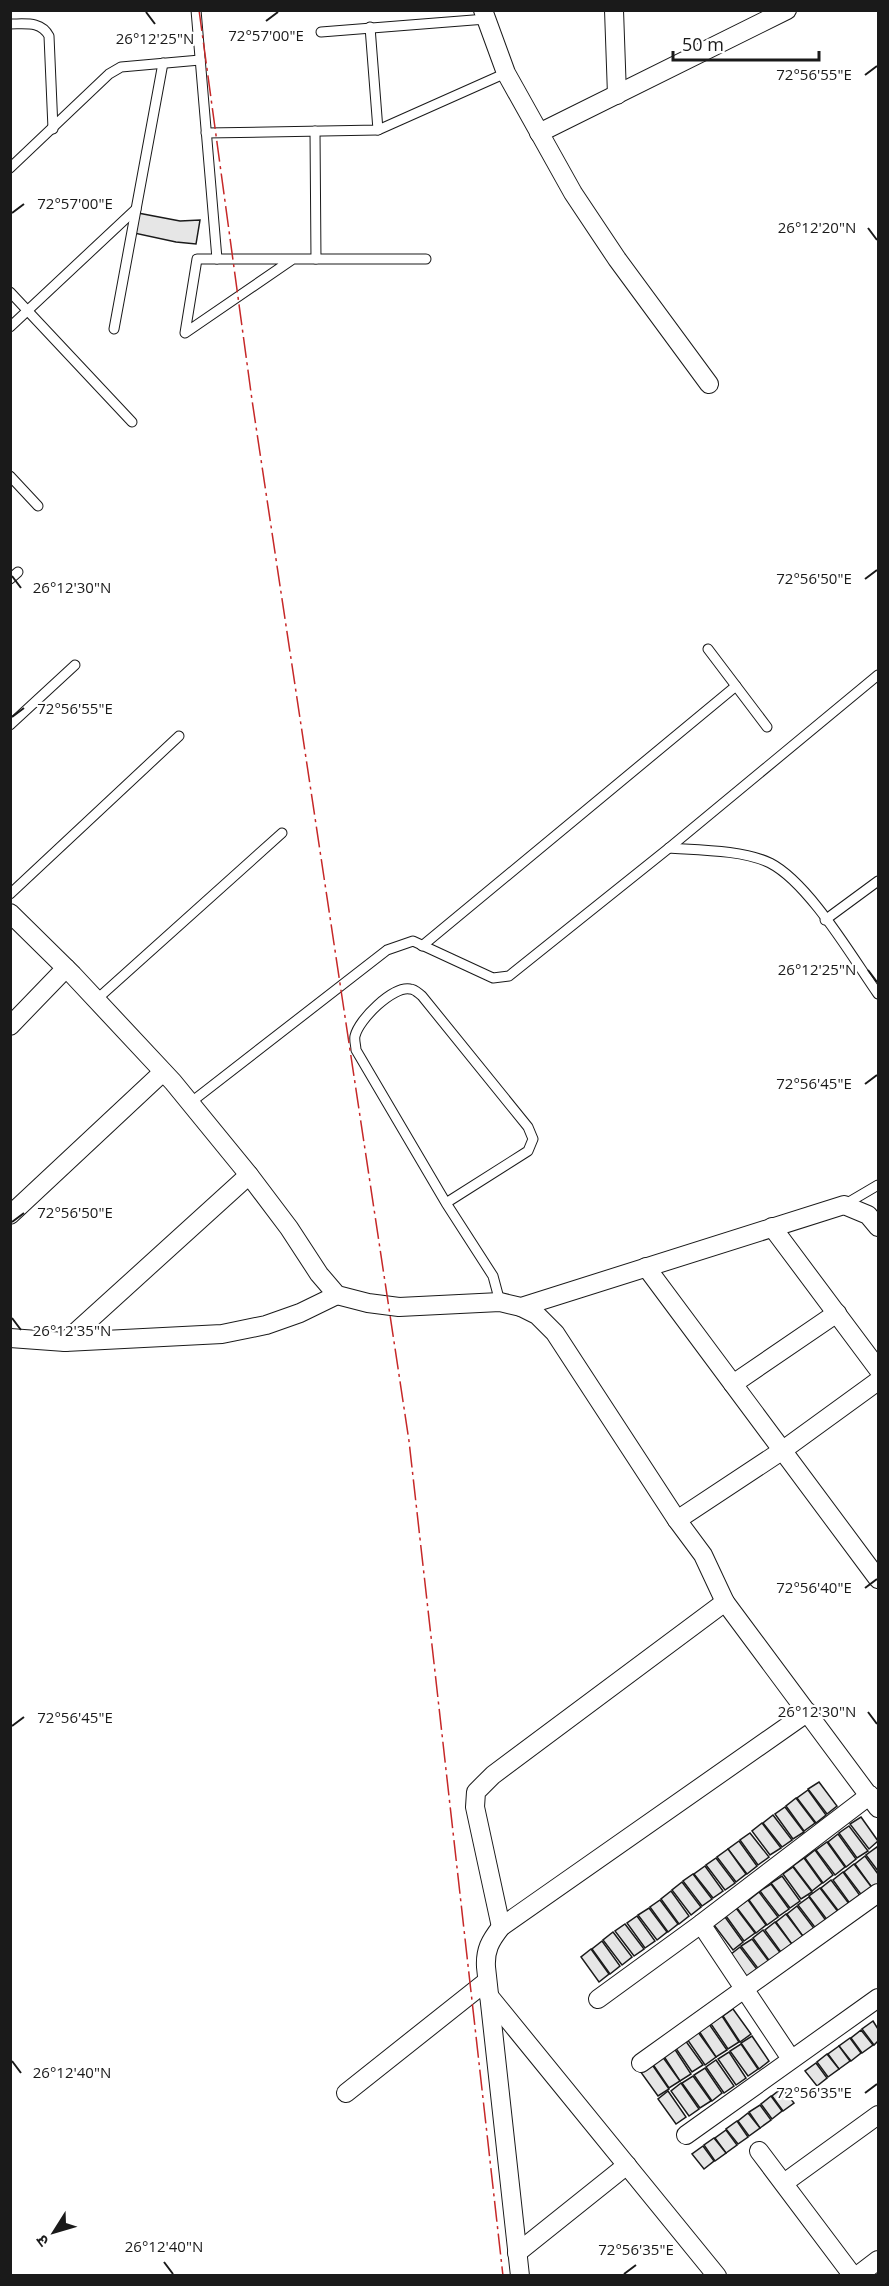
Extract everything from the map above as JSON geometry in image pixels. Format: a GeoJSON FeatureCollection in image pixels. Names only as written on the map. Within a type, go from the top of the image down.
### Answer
{"type":"FeatureCollection","features":[{"type":"Feature","properties":{"kind":"street"},"geometry":{"type":"LineString","coordinates":[[614,10],[616,95]]}},
{"type":"Feature","properties":{"kind":"street"},"geometry":{"type":"LineString","coordinates":[[539,134],[787,10]]}},
{"type":"Feature","properties":{"kind":"street"},"geometry":{"type":"LineString","coordinates":[[485,15],[506,73],[573,194],[617,259],[709,384]]}},
{"type":"Feature","properties":{"kind":"street"},"geometry":{"type":"LineString","coordinates":[[10,913],[66,968],[190,1103],[289,1228],[318,1274],[337,1295],[368,1303],[399,1307],[500,1302],[520,1307],[537,1315],[555,1333],[677,1520],[703,1555],[725,1602],[874,1802],[598,1999]]}},
{"type":"Feature","properties":{"kind":"street"},"geometry":{"type":"LineString","coordinates":[[10,1026],[66,968]]}},
{"type":"Feature","properties":{"kind":"street"},"geometry":{"type":"LineString","coordinates":[[10,1215],[163,1072]]}},
{"type":"Feature","properties":{"kind":"street"},"geometry":{"type":"LineString","coordinates":[[65,1341],[249,1176]]}},
{"type":"Feature","properties":{"kind":"street"},"geometry":{"type":"LineString","coordinates":[[520,1307],[844,1205],[873,1221]]}},
{"type":"Feature","properties":{"kind":"street"},"geometry":{"type":"LineString","coordinates":[[772,1227],[879,1369]]}},
{"type":"Feature","properties":{"kind":"street"},"geometry":{"type":"LineString","coordinates":[[646,1267],[879,1579]]}},
{"type":"Feature","properties":{"kind":"street"},"geometry":{"type":"LineString","coordinates":[[10,1338],[65,1341],[222,1334],[266,1325],[300,1313],[337,1295]]}},
{"type":"Feature","properties":{"kind":"street"},"geometry":{"type":"LineString","coordinates":[[734,1384],[837,1313]]}},
{"type":"Feature","properties":{"kind":"street"},"geometry":{"type":"LineString","coordinates":[[677,1520],[783,1450],[879,1381]]}},
{"type":"Feature","properties":{"kind":"street"},"geometry":{"type":"LineString","coordinates":[[501,1927],[475,1807],[476,1792],[493,1775],[725,1602]]}},
{"type":"Feature","properties":{"kind":"street"},"geometry":{"type":"LineString","coordinates":[[516,2267],[485,1953],[491,1940],[501,1927],[808,1712]]}},
{"type":"Feature","properties":{"kind":"street"},"geometry":{"type":"LineString","coordinates":[[641,2063],[879,1893]]}},
{"type":"Feature","properties":{"kind":"street"},"geometry":{"type":"LineString","coordinates":[[701,1924],[791,2059]]}},
{"type":"Feature","properties":{"kind":"street"},"geometry":{"type":"LineString","coordinates":[[346,2093],[488,1989]]}},
{"type":"Feature","properties":{"kind":"street"},"geometry":{"type":"LineString","coordinates":[[488,1989],[711,2273]]}},
{"type":"Feature","properties":{"kind":"street"},"geometry":{"type":"LineString","coordinates":[[686,2135],[879,1998]]}},
{"type":"Feature","properties":{"kind":"street"},"geometry":{"type":"LineString","coordinates":[[783,2183],[879,2115]]}},
{"type":"Feature","properties":{"kind":"street"},"geometry":{"type":"LineString","coordinates":[[759,2151],[855,2276],[879,2260]]}},
{"type":"Feature","properties":{"kind":"street"},"geometry":{"type":"LineString","coordinates":[[516,2267],[627,2165]]}},
{"type":"Feature","properties":{"kind":"lane"},"geometry":{"type":"LineString","coordinates":[[196,10],[217,259]]}},
{"type":"Feature","properties":{"kind":"lane"},"geometry":{"type":"LineString","coordinates":[[321,32],[485,15]]}},
{"type":"Feature","properties":{"kind":"lane"},"geometry":{"type":"LineString","coordinates":[[10,24],[34,23],[46,30],[49,36],[53,129]]}},
{"type":"Feature","properties":{"kind":"lane"},"geometry":{"type":"LineString","coordinates":[[370,27],[378,130]]}},
{"type":"Feature","properties":{"kind":"lane"},"geometry":{"type":"LineString","coordinates":[[10,168],[109,74],[120,68],[200,60]]}},
{"type":"Feature","properties":{"kind":"lane"},"geometry":{"type":"LineString","coordinates":[[114,329],[163,63]]}},
{"type":"Feature","properties":{"kind":"lane"},"geometry":{"type":"LineString","coordinates":[[207,134],[378,130],[506,73]]}},
{"type":"Feature","properties":{"kind":"lane"},"geometry":{"type":"LineString","coordinates":[[315,131],[316,259]]}},
{"type":"Feature","properties":{"kind":"lane"},"geometry":{"type":"LineString","coordinates":[[10,327],[136,209]]}},
{"type":"Feature","properties":{"kind":"lane"},"geometry":{"type":"LineString","coordinates":[[293,259],[186,333],[197,259],[217,259],[293,259],[426,259]]}},
{"type":"Feature","properties":{"kind":"lane"},"geometry":{"type":"LineString","coordinates":[[10,292],[132,422]]}},
{"type":"Feature","properties":{"kind":"lane"},"geometry":{"type":"LineString","coordinates":[[10,476],[38,506]]}},
{"type":"Feature","properties":{"kind":"lane"},"geometry":{"type":"LineString","coordinates":[[10,579],[18,572]]}},
{"type":"Feature","properties":{"kind":"lane"},"geometry":{"type":"LineString","coordinates":[[708,649],[767,727]]}},
{"type":"Feature","properties":{"kind":"lane"},"geometry":{"type":"LineString","coordinates":[[10,725],[75,665]]}},
{"type":"Feature","properties":{"kind":"lane"},"geometry":{"type":"LineString","coordinates":[[190,1103],[387,950],[412,941],[494,978],[509,975],[669,848],[879,675]]}},
{"type":"Feature","properties":{"kind":"lane"},"geometry":{"type":"LineString","coordinates":[[422,946],[736,686]]}},
{"type":"Feature","properties":{"kind":"lane"},"geometry":{"type":"LineString","coordinates":[[10,894],[178,736]]}},
{"type":"Feature","properties":{"kind":"lane"},"geometry":{"type":"LineString","coordinates":[[96,1000],[282,833]]}},
{"type":"Feature","properties":{"kind":"lane"},"geometry":{"type":"LineString","coordinates":[[669,848],[749,856],[770,863],[797,883],[879,994]]}},
{"type":"Feature","properties":{"kind":"lane"},"geometry":{"type":"LineString","coordinates":[[825,920],[879,881]]}},
{"type":"Feature","properties":{"kind":"lane"},"geometry":{"type":"LineString","coordinates":[[447,1203],[528,1151],[533,1139],[528,1127],[422,996],[412,988],[402,989],[386,998],[372,1011],[355,1035],[356,1050],[447,1203],[493,1276],[500,1302]]}},
{"type":"Feature","properties":{"kind":"lane"},"geometry":{"type":"LineString","coordinates":[[844,1205],[879,1185]]}},
{"type":"Feature","properties":{"kind":"lane"},"geometry":{"type":"LineString","coordinates":[[864,1193],[873,1221]]}},
{"type":"Feature","properties":{"kind":"building"},"geometry":{"type":"Polygon","coordinates":[[[138,213],[180,221],[200,220],[196,244],[134,233],[138,213]]]}},
{"type":"Feature","properties":{"kind":"building"},"geometry":{"type":"Polygon","coordinates":[[[819,1782],[837,1806],[827,1814],[808,1789],[819,1782]]]}},
{"type":"Feature","properties":{"kind":"building"},"geometry":{"type":"Polygon","coordinates":[[[808,1790],[826,1815],[816,1823],[797,1798],[808,1790]]]}},
{"type":"Feature","properties":{"kind":"building"},"geometry":{"type":"Polygon","coordinates":[[[796,1798],[815,1823],[804,1831],[786,1806],[796,1798]]]}},
{"type":"Feature","properties":{"kind":"building"},"geometry":{"type":"Polygon","coordinates":[[[785,1807],[804,1832],[793,1839],[775,1814],[785,1807]]]}},
{"type":"Feature","properties":{"kind":"building"},"geometry":{"type":"Polygon","coordinates":[[[773,1815],[792,1840],[782,1847],[763,1823],[773,1815]]]}},
{"type":"Feature","properties":{"kind":"building"},"geometry":{"type":"Polygon","coordinates":[[[861,1817],[878,1841],[869,1849],[850,1824],[861,1817]]]}},
{"type":"Feature","properties":{"kind":"building"},"geometry":{"type":"Polygon","coordinates":[[[762,1823],[781,1848],[770,1855],[752,1831],[762,1823]]]}},
{"type":"Feature","properties":{"kind":"building"},"geometry":{"type":"Polygon","coordinates":[[[849,1826],[868,1851],[857,1858],[839,1833],[849,1826]]]}},
{"type":"Feature","properties":{"kind":"building"},"geometry":{"type":"Polygon","coordinates":[[[750,1833],[769,1857],[758,1865],[740,1840],[750,1833]]]}},
{"type":"Feature","properties":{"kind":"building"},"geometry":{"type":"Polygon","coordinates":[[[838,1834],[856,1859],[846,1867],[828,1842],[838,1834]]]}},
{"type":"Feature","properties":{"kind":"building"},"geometry":{"type":"Polygon","coordinates":[[[739,1841],[757,1866],[747,1874],[728,1849],[739,1841]]]}},
{"type":"Feature","properties":{"kind":"building"},"geometry":{"type":"Polygon","coordinates":[[[827,1842],[845,1867],[835,1875],[816,1850],[827,1842]]]}},
{"type":"Feature","properties":{"kind":"building"},"geometry":{"type":"Polygon","coordinates":[[[877,1847],[878,1849],[878,1871],[866,1855],[877,1847]]]}},
{"type":"Feature","properties":{"kind":"building"},"geometry":{"type":"Polygon","coordinates":[[[728,1849],[746,1874],[736,1882],[717,1857],[728,1849]]]}},
{"type":"Feature","properties":{"kind":"building"},"geometry":{"type":"Polygon","coordinates":[[[815,1850],[833,1875],[823,1883],[805,1858],[815,1850]]]}},
{"type":"Feature","properties":{"kind":"building"},"geometry":{"type":"Polygon","coordinates":[[[865,1856],[878,1874],[878,1885],[873,1889],[855,1864],[865,1856]]]}},
{"type":"Feature","properties":{"kind":"building"},"geometry":{"type":"Polygon","coordinates":[[[716,1858],[735,1883],[725,1890],[706,1865],[716,1858]]]}},
{"type":"Feature","properties":{"kind":"building"},"geometry":{"type":"Polygon","coordinates":[[[804,1858],[822,1883],[812,1891],[793,1866],[804,1858]]]}},
{"type":"Feature","properties":{"kind":"building"},"geometry":{"type":"Polygon","coordinates":[[[854,1864],[873,1889],[863,1897],[844,1872],[854,1864]]]}},
{"type":"Feature","properties":{"kind":"building"},"geometry":{"type":"Polygon","coordinates":[[[705,1866],[723,1891],[713,1898],[694,1874],[705,1866]]]}},
{"type":"Feature","properties":{"kind":"building"},"geometry":{"type":"Polygon","coordinates":[[[793,1867],[812,1892],[801,1899],[783,1874],[793,1867]]]}},
{"type":"Feature","properties":{"kind":"building"},"geometry":{"type":"Polygon","coordinates":[[[843,1872],[861,1897],[851,1905],[833,1880],[843,1872]]]}},
{"type":"Feature","properties":{"kind":"building"},"geometry":{"type":"Polygon","coordinates":[[[693,1874],[712,1899],[702,1906],[683,1881],[693,1874]]]}},
{"type":"Feature","properties":{"kind":"building"},"geometry":{"type":"Polygon","coordinates":[[[782,1876],[800,1901],[790,1908],[771,1883],[782,1876]]]}},
{"type":"Feature","properties":{"kind":"building"},"geometry":{"type":"Polygon","coordinates":[[[831,1880],[850,1905],[840,1913],[821,1888],[831,1880]]]}},
{"type":"Feature","properties":{"kind":"building"},"geometry":{"type":"Polygon","coordinates":[[[682,1882],[701,1907],[691,1915],[672,1890],[682,1882]]]}},
{"type":"Feature","properties":{"kind":"building"},"geometry":{"type":"Polygon","coordinates":[[[771,1884],[789,1909],[779,1916],[760,1891],[771,1884]]]}},
{"type":"Feature","properties":{"kind":"building"},"geometry":{"type":"Polygon","coordinates":[[[820,1888],[839,1913],[828,1921],[809,1896],[820,1888]]]}},
{"type":"Feature","properties":{"kind":"building"},"geometry":{"type":"Polygon","coordinates":[[[671,1891],[689,1916],[679,1924],[661,1899],[671,1891]]]}},
{"type":"Feature","properties":{"kind":"building"},"geometry":{"type":"Polygon","coordinates":[[[759,1892],[778,1917],[767,1925],[749,1900],[759,1892]]]}},
{"type":"Feature","properties":{"kind":"building"},"geometry":{"type":"Polygon","coordinates":[[[809,1897],[827,1922],[817,1930],[798,1905],[809,1897]]]}},
{"type":"Feature","properties":{"kind":"building"},"geometry":{"type":"Polygon","coordinates":[[[660,1900],[678,1924],[668,1932],[650,1907],[660,1900]]]}},
{"type":"Feature","properties":{"kind":"building"},"geometry":{"type":"Polygon","coordinates":[[[748,1900],[766,1925],[756,1933],[737,1908],[748,1900]]]}},
{"type":"Feature","properties":{"kind":"building"},"geometry":{"type":"Polygon","coordinates":[[[797,1906],[816,1931],[805,1939],[787,1914],[797,1906]]]}},
{"type":"Feature","properties":{"kind":"building"},"geometry":{"type":"Polygon","coordinates":[[[649,1908],[667,1932],[657,1940],[638,1915],[649,1908]]]}},
{"type":"Feature","properties":{"kind":"building"},"geometry":{"type":"Polygon","coordinates":[[[736,1908],[755,1933],[744,1941],[726,1916],[736,1908]]]}},
{"type":"Feature","properties":{"kind":"building"},"geometry":{"type":"Polygon","coordinates":[[[786,1914],[805,1939],[794,1947],[776,1922],[786,1914]]]}},
{"type":"Feature","properties":{"kind":"building"},"geometry":{"type":"Polygon","coordinates":[[[637,1916],[655,1941],[645,1948],[627,1923],[637,1916]]]}},
{"type":"Feature","properties":{"kind":"building"},"geometry":{"type":"Polygon","coordinates":[[[725,1917],[743,1942],[733,1950],[714,1925],[725,1917]]]}},
{"type":"Feature","properties":{"kind":"building"},"geometry":{"type":"Polygon","coordinates":[[[775,1922],[794,1947],[783,1955],[765,1930],[775,1922]]]}},
{"type":"Feature","properties":{"kind":"building"},"geometry":{"type":"Polygon","coordinates":[[[625,1924],[644,1949],[634,1956],[615,1931],[625,1924]]]}},
{"type":"Feature","properties":{"kind":"building"},"geometry":{"type":"Polygon","coordinates":[[[763,1930],[782,1955],[771,1963],[753,1938],[763,1930]]]}},
{"type":"Feature","properties":{"kind":"building"},"geometry":{"type":"Polygon","coordinates":[[[613,1932],[632,1957],[622,1965],[603,1940],[613,1932]]]}},
{"type":"Feature","properties":{"kind":"building"},"geometry":{"type":"Polygon","coordinates":[[[752,1939],[770,1963],[760,1971],[741,1946],[752,1939]]]}},
{"type":"Feature","properties":{"kind":"building"},"geometry":{"type":"Polygon","coordinates":[[[602,1941],[620,1966],[610,1974],[592,1949],[602,1941]]]}},
{"type":"Feature","properties":{"kind":"building"},"geometry":{"type":"Polygon","coordinates":[[[740,1947],[759,1972],[749,1980],[730,1955],[740,1947]]]}},
{"type":"Feature","properties":{"kind":"building"},"geometry":{"type":"Polygon","coordinates":[[[591,1949],[609,1974],[599,1982],[581,1957],[591,1949]]]}},
{"type":"Feature","properties":{"kind":"building"},"geometry":{"type":"Polygon","coordinates":[[[733,2009],[751,2034],[740,2042],[723,2016],[733,2009]]]}},
{"type":"Feature","properties":{"kind":"building"},"geometry":{"type":"Polygon","coordinates":[[[722,2016],[739,2042],[728,2049],[711,2024],[722,2016]]]}},
{"type":"Feature","properties":{"kind":"building"},"geometry":{"type":"Polygon","coordinates":[[[873,2021],[878,2029],[878,2041],[874,2045],[862,2029],[873,2021]]]}},
{"type":"Feature","properties":{"kind":"building"},"geometry":{"type":"Polygon","coordinates":[[[709,2024],[727,2050],[716,2057],[699,2031],[709,2024]]]}},
{"type":"Feature","properties":{"kind":"building"},"geometry":{"type":"Polygon","coordinates":[[[861,2030],[873,2045],[862,2053],[851,2038],[861,2030]]]}},
{"type":"Feature","properties":{"kind":"building"},"geometry":{"type":"Polygon","coordinates":[[[698,2032],[716,2057],[705,2065],[687,2039],[698,2032]]]}},
{"type":"Feature","properties":{"kind":"building"},"geometry":{"type":"Polygon","coordinates":[[[752,2036],[769,2061],[759,2069],[741,2043],[752,2036]]]}},
{"type":"Feature","properties":{"kind":"building"},"geometry":{"type":"Polygon","coordinates":[[[850,2038],[861,2053],[851,2061],[839,2046],[850,2038]]]}},
{"type":"Feature","properties":{"kind":"building"},"geometry":{"type":"Polygon","coordinates":[[[685,2040],[703,2065],[692,2072],[675,2047],[685,2040]]]}},
{"type":"Feature","properties":{"kind":"building"},"geometry":{"type":"Polygon","coordinates":[[[741,2044],[758,2069],[748,2076],[730,2051],[741,2044]]]}},
{"type":"Feature","properties":{"kind":"building"},"geometry":{"type":"Polygon","coordinates":[[[839,2046],[850,2061],[839,2069],[828,2054],[839,2046]]]}},
{"type":"Feature","properties":{"kind":"building"},"geometry":{"type":"Polygon","coordinates":[[[674,2048],[691,2074],[680,2081],[663,2055],[674,2048]]]}},
{"type":"Feature","properties":{"kind":"building"},"geometry":{"type":"Polygon","coordinates":[[[729,2052],[746,2078],[736,2085],[718,2059],[729,2052]]]}},
{"type":"Feature","properties":{"kind":"building"},"geometry":{"type":"Polygon","coordinates":[[[827,2054],[839,2069],[828,2077],[817,2062],[827,2054]]]}},
{"type":"Feature","properties":{"kind":"building"},"geometry":{"type":"Polygon","coordinates":[[[662,2056],[680,2081],[669,2088],[652,2063],[662,2056]]]}},
{"type":"Feature","properties":{"kind":"building"},"geometry":{"type":"Polygon","coordinates":[[[716,2060],[734,2086],[724,2093],[706,2067],[716,2060]]]}},
{"type":"Feature","properties":{"kind":"building"},"geometry":{"type":"Polygon","coordinates":[[[651,2063],[669,2089],[658,2096],[640,2071],[651,2063]]]}},
{"type":"Feature","properties":{"kind":"building"},"geometry":{"type":"Polygon","coordinates":[[[816,2063],[827,2078],[817,2086],[805,2071],[816,2063]]]}},
{"type":"Feature","properties":{"kind":"building"},"geometry":{"type":"Polygon","coordinates":[[[705,2068],[722,2093],[712,2101],[694,2075],[705,2068]]]}},
{"type":"Feature","properties":{"kind":"building"},"geometry":{"type":"Polygon","coordinates":[[[693,2076],[711,2101],[700,2108],[682,2083],[693,2076]]]}},
{"type":"Feature","properties":{"kind":"building"},"geometry":{"type":"Polygon","coordinates":[[[681,2083],[699,2109],[689,2116],[671,2091],[681,2083]]]}},
{"type":"Feature","properties":{"kind":"building"},"geometry":{"type":"Polygon","coordinates":[[[782,2088],[794,2103],[783,2111],[772,2096],[782,2088]]]}},
{"type":"Feature","properties":{"kind":"building"},"geometry":{"type":"Polygon","coordinates":[[[668,2091],[686,2117],[676,2124],[658,2099],[668,2091]]]}},
{"type":"Feature","properties":{"kind":"building"},"geometry":{"type":"Polygon","coordinates":[[[771,2096],[782,2111],[772,2119],[761,2104],[771,2096]]]}},
{"type":"Feature","properties":{"kind":"building"},"geometry":{"type":"Polygon","coordinates":[[[760,2105],[771,2120],[760,2128],[749,2112],[760,2105]]]}},
{"type":"Feature","properties":{"kind":"building"},"geometry":{"type":"Polygon","coordinates":[[[748,2113],[760,2128],[749,2136],[738,2121],[748,2113]]]}},
{"type":"Feature","properties":{"kind":"building"},"geometry":{"type":"Polygon","coordinates":[[[737,2121],[748,2137],[738,2144],[726,2129],[737,2121]]]}},
{"type":"Feature","properties":{"kind":"building"},"geometry":{"type":"Polygon","coordinates":[[[726,2130],[737,2145],[726,2153],[715,2138],[726,2130]]]}},
{"type":"Feature","properties":{"kind":"building"},"geometry":{"type":"Polygon","coordinates":[[[714,2138],[726,2153],[715,2161],[704,2145],[714,2138]]]}},
{"type":"Feature","properties":{"kind":"building"},"geometry":{"type":"Polygon","coordinates":[[[703,2146],[714,2161],[704,2169],[692,2154],[703,2146]]]}},
{"type":"Feature","properties":{"kind":"power"},"geometry":{"type":"LineString","coordinates":[[199,10],[252,400],[409,1441],[503,2276]]}}]}
